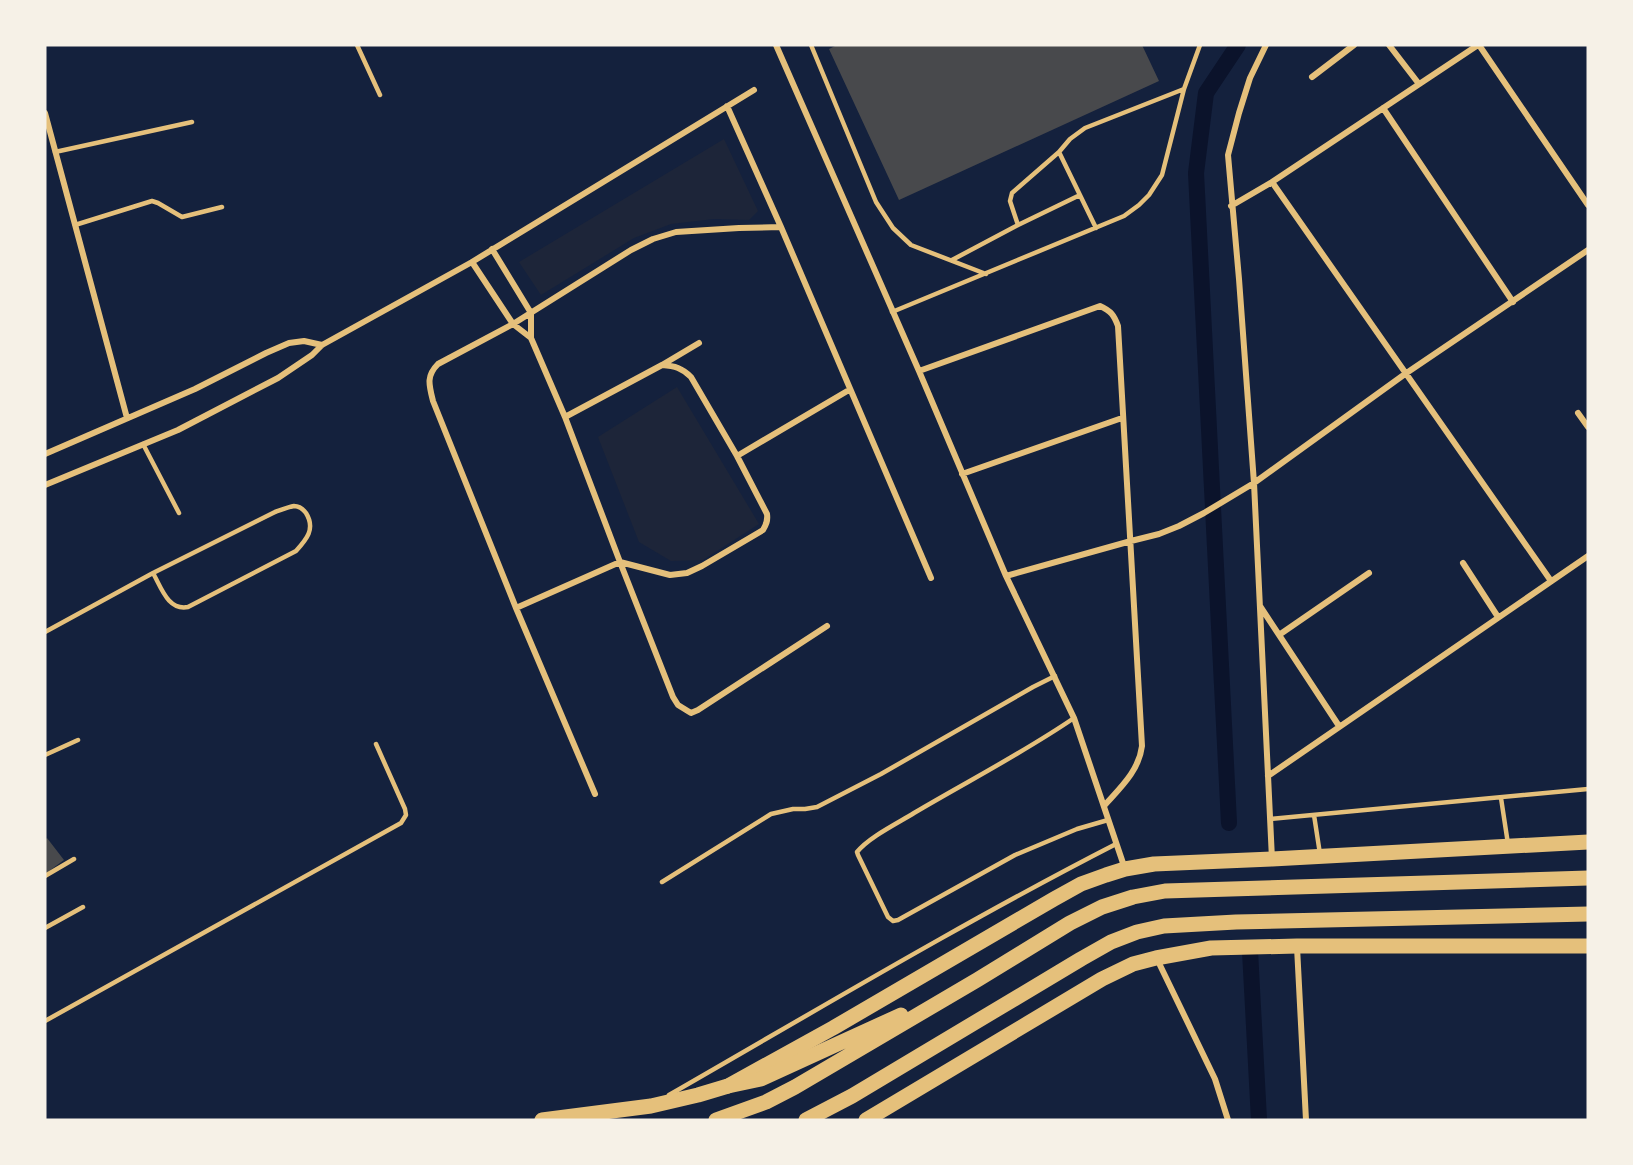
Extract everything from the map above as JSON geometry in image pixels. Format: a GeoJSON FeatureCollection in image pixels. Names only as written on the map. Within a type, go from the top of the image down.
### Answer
{"type":"FeatureCollection","features":[{"type":"Feature","properties":{"kind":"main road"},"geometry":{"type":"LineString","coordinates":[[728,1086],[833,1028],[1054,899],[1081,885],[1125,869],[1154,864],[1588,842]]}},
{"type":"Feature","properties":{"kind":"main road"},"geometry":{"type":"LineString","coordinates":[[716,1120],[766,1102],[795,1087],[1061,928],[1094,911],[1133,897],[1165,891],[1588,878]]}},
{"type":"Feature","properties":{"kind":"main road"},"geometry":{"type":"LineString","coordinates":[[806,1120],[862,1090],[1081,959],[1111,942],[1137,932],[1164,926],[1236,922],[1588,914]]}},
{"type":"Feature","properties":{"kind":"main road"},"geometry":{"type":"LineString","coordinates":[[866,1120],[1102,979],[1133,964],[1156,958],[1211,948],[1588,946]]}},
{"type":"Feature","properties":{"kind":"main road"},"geometry":{"type":"LineString","coordinates":[[542,1120],[651,1106],[761,1079],[977,980]]}},
{"type":"Feature","properties":{"kind":"street"},"geometry":{"type":"LineString","coordinates":[[776,45],[1006,576],[1074,718],[1125,869]]}},
{"type":"Feature","properties":{"kind":"street"},"geometry":{"type":"LineString","coordinates":[[1266,45],[1250,78],[1228,155],[1254,483],[1272,859]]}},
{"type":"Feature","properties":{"kind":"street"},"geometry":{"type":"LineString","coordinates":[[1312,77],[1354,45]]}},
{"type":"Feature","properties":{"kind":"street"},"geometry":{"type":"LineString","coordinates":[[1389,45],[1419,84]]}},
{"type":"Feature","properties":{"kind":"street"},"geometry":{"type":"LineString","coordinates":[[1231,206],[1272,182],[1478,45],[1588,204]]}},
{"type":"Feature","properties":{"kind":"street"},"geometry":{"type":"LineString","coordinates":[[45,485],[178,430],[278,378],[306,360],[322,345],[472,262],[754,90]]}},
{"type":"Feature","properties":{"kind":"street"},"geometry":{"type":"LineString","coordinates":[[727,106],[931,579]]}},
{"type":"Feature","properties":{"kind":"street"},"geometry":{"type":"LineString","coordinates":[[1383,108],[1514,302]]}},
{"type":"Feature","properties":{"kind":"street"},"geometry":{"type":"LineString","coordinates":[[45,113],[127,418]]}},
{"type":"Feature","properties":{"kind":"street"},"geometry":{"type":"LineString","coordinates":[[1272,182],[1551,581]]}},
{"type":"Feature","properties":{"kind":"street"},"geometry":{"type":"LineString","coordinates":[[595,794],[516,608],[433,401],[429,381],[431,371],[438,364],[513,324],[631,250],[653,240],[676,232],[781,227]]}},
{"type":"Feature","properties":{"kind":"street"},"geometry":{"type":"LineString","coordinates":[[492,249],[531,313],[531,338],[566,417],[620,562],[678,705],[691,713],[698,710],[827,626]]}},
{"type":"Feature","properties":{"kind":"street"},"geometry":{"type":"LineString","coordinates":[[1006,576],[1159,534],[1204,513],[1254,483],[1406,374],[1588,250]]}},
{"type":"Feature","properties":{"kind":"street"},"geometry":{"type":"LineString","coordinates":[[472,262],[513,324],[531,338]]}},
{"type":"Feature","properties":{"kind":"street"},"geometry":{"type":"LineString","coordinates":[[919,371],[1100,306],[1109,310],[1115,317],[1118,326],[1142,746],[1135,768],[1104,806]]}},
{"type":"Feature","properties":{"kind":"street"},"geometry":{"type":"LineString","coordinates":[[45,454],[195,389],[289,343],[304,341],[322,345]]}},
{"type":"Feature","properties":{"kind":"street"},"geometry":{"type":"LineString","coordinates":[[566,417],[699,343]]}},
{"type":"Feature","properties":{"kind":"street"},"geometry":{"type":"LineString","coordinates":[[516,608],[620,562],[670,575],[687,573],[763,530],[768,520],[767,514],[737,456],[691,377],[684,369],[662,365]]}},
{"type":"Feature","properties":{"kind":"street"},"geometry":{"type":"LineString","coordinates":[[737,456],[849,390]]}},
{"type":"Feature","properties":{"kind":"street"},"geometry":{"type":"LineString","coordinates":[[1578,412],[1588,428]]}},
{"type":"Feature","properties":{"kind":"street"},"geometry":{"type":"LineString","coordinates":[[962,474],[1122,418]]}},
{"type":"Feature","properties":{"kind":"street"},"geometry":{"type":"LineString","coordinates":[[1268,776],[1588,556]]}},
{"type":"Feature","properties":{"kind":"street"},"geometry":{"type":"LineString","coordinates":[[1463,563],[1498,617]]}},
{"type":"Feature","properties":{"kind":"street"},"geometry":{"type":"LineString","coordinates":[[1279,635],[1369,573]]}},
{"type":"Feature","properties":{"kind":"street"},"geometry":{"type":"LineString","coordinates":[[1259,605],[1339,726]]}},
{"type":"Feature","properties":{"kind":"street"},"geometry":{"type":"LineString","coordinates":[[1297,946],[1306,1120]]}},
{"type":"Feature","properties":{"kind":"street"},"geometry":{"type":"LineString","coordinates":[[1156,958],[1215,1079],[1228,1120]]}},
{"type":"Feature","properties":{"kind":"lane"},"geometry":{"type":"LineString","coordinates":[[357,45],[380,94]]}},
{"type":"Feature","properties":{"kind":"lane"},"geometry":{"type":"LineString","coordinates":[[811,45],[876,202],[893,228],[911,245],[986,274]]}},
{"type":"Feature","properties":{"kind":"lane"},"geometry":{"type":"LineString","coordinates":[[892,312],[1124,216],[1139,205],[1149,195],[1162,175],[1184,89],[1200,45]]}},
{"type":"Feature","properties":{"kind":"lane"},"geometry":{"type":"LineString","coordinates":[[1018,225],[1010,201],[1012,193],[1059,152],[1070,139],[1085,128],[1184,89]]}},
{"type":"Feature","properties":{"kind":"lane"},"geometry":{"type":"LineString","coordinates":[[56,152],[192,122]]}},
{"type":"Feature","properties":{"kind":"lane"},"geometry":{"type":"LineString","coordinates":[[1059,152],[1096,228]]}},
{"type":"Feature","properties":{"kind":"lane"},"geometry":{"type":"LineString","coordinates":[[951,261],[1080,195]]}},
{"type":"Feature","properties":{"kind":"lane"},"geometry":{"type":"LineString","coordinates":[[75,225],[152,201],[182,217],[222,207]]}},
{"type":"Feature","properties":{"kind":"lane"},"geometry":{"type":"LineString","coordinates":[[143,444],[179,513]]}},
{"type":"Feature","properties":{"kind":"lane"},"geometry":{"type":"LineString","coordinates":[[45,632],[153,573],[275,512],[295,506],[300,507],[310,524],[307,537],[296,551],[188,607],[175,607],[168,600],[153,573]]}},
{"type":"Feature","properties":{"kind":"lane"},"geometry":{"type":"LineString","coordinates":[[662,882],[771,814],[793,808],[806,810],[817,807],[881,774],[1055,676]]}},
{"type":"Feature","properties":{"kind":"lane"},"geometry":{"type":"LineString","coordinates":[[1074,718],[893,826],[857,852],[888,917],[893,921],[932,902],[1015,855],[1077,829],[1107,820]]}},
{"type":"Feature","properties":{"kind":"lane"},"geometry":{"type":"LineString","coordinates":[[45,755],[78,740]]}},
{"type":"Feature","properties":{"kind":"lane"},"geometry":{"type":"LineString","coordinates":[[45,1021],[401,823],[406,815],[405,809],[376,744]]}},
{"type":"Feature","properties":{"kind":"lane"},"geometry":{"type":"LineString","coordinates":[[1270,819],[1588,789]]}},
{"type":"Feature","properties":{"kind":"lane"},"geometry":{"type":"LineString","coordinates":[[1501,798],[1508,846]]}},
{"type":"Feature","properties":{"kind":"lane"},"geometry":{"type":"LineString","coordinates":[[1314,815],[1320,856]]}},
{"type":"Feature","properties":{"kind":"lane"},"geometry":{"type":"LineString","coordinates":[[651,1106],[1037,884],[1116,844]]}},
{"type":"Feature","properties":{"kind":"lane"},"geometry":{"type":"LineString","coordinates":[[45,876],[74,859]]}},
{"type":"Feature","properties":{"kind":"lane"},"geometry":{"type":"LineString","coordinates":[[45,928],[83,907]]}},
{"type":"Feature","properties":{"kind":"shaded area"},"geometry":{"type":"Polygon","coordinates":[[[724,139],[758,211],[749,220],[714,219],[671,224],[634,238],[541,295],[519,262],[724,139]]]}},
{"type":"Feature","properties":{"kind":"shaded area"},"geometry":{"type":"Polygon","coordinates":[[[677,387],[759,524],[703,560],[671,561],[639,542],[598,437],[677,387]]]}},
{"type":"Feature","properties":{"kind":"building"},"geometry":{"type":"Polygon","coordinates":[[[837,45],[1142,45],[1159,81],[899,200],[829,49],[837,45]]]}},
{"type":"Feature","properties":{"kind":"building"},"geometry":{"type":"Polygon","coordinates":[[[47,838],[64,860],[45,874],[45,840],[47,838]]]}},
{"type":"Feature","properties":{"kind":"waterway"},"geometry":{"type":"LineString","coordinates":[[1229,823],[1196,173],[1206,93],[1238,45]]}},
{"type":"Feature","properties":{"kind":"waterway"},"geometry":{"type":"LineString","coordinates":[[1250,951],[1259,1120]]}}]}
